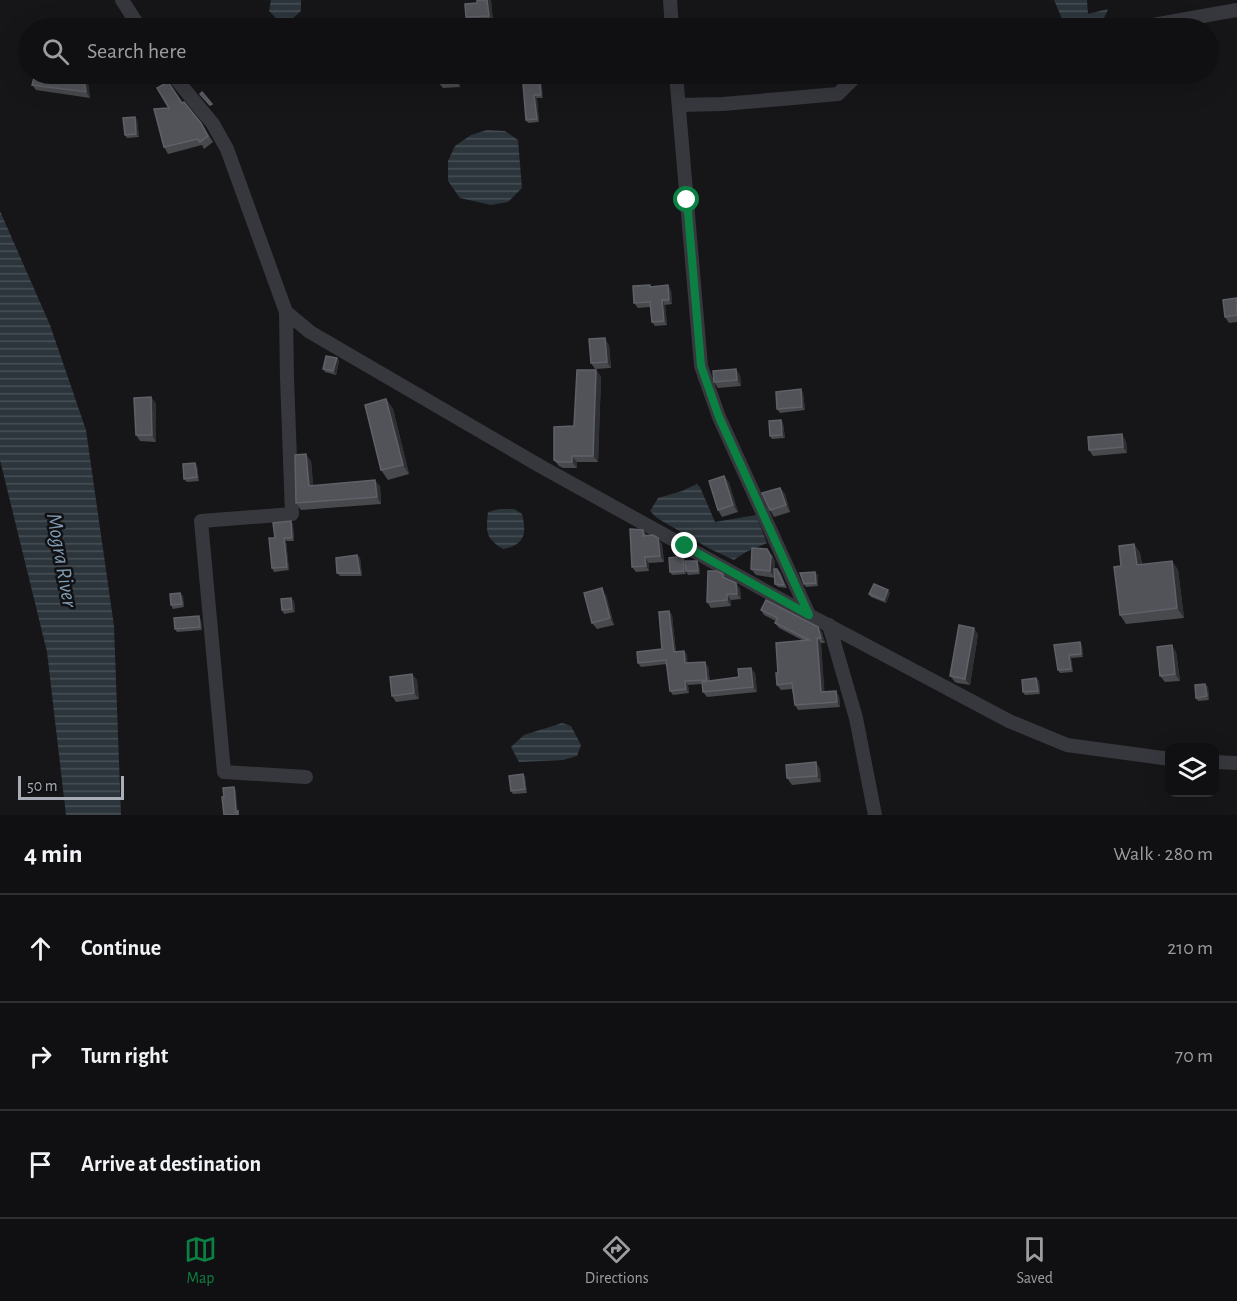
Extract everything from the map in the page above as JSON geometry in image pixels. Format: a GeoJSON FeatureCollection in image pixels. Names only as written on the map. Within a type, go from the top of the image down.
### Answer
{"type":"FeatureCollection","features":[{"type":"Feature","properties":{"kind":"street"},"geometry":{"type":"LineString","coordinates":[[122,0],[134,18]]}},
{"type":"Feature","properties":{"kind":"street"},"geometry":{"type":"LineString","coordinates":[[670,0],[671,18]]}},
{"type":"Feature","properties":{"kind":"street"},"geometry":{"type":"LineString","coordinates":[[1192,18],[1237,10]]}},
{"type":"Feature","properties":{"kind":"street"},"geometry":{"type":"LineString","coordinates":[[180,84],[213,124],[227,149],[286,312],[286,378],[292,514],[201,521],[224,772],[306,777]]}},
{"type":"Feature","properties":{"kind":"street"},"geometry":{"type":"LineString","coordinates":[[677,84],[701,366],[719,417],[809,615]]}},
{"type":"Feature","properties":{"kind":"street"},"geometry":{"type":"LineString","coordinates":[[679,105],[723,104],[838,94],[847,84]]}},
{"type":"Feature","properties":{"kind":"street"},"geometry":{"type":"LineString","coordinates":[[286,312],[310,332],[499,442],[809,615],[1009,722],[1067,744],[1165,758]]}},
{"type":"Feature","properties":{"kind":"street"},"geometry":{"type":"LineString","coordinates":[[829,625],[856,718],[875,815]]}},
{"type":"Feature","properties":{"kind":"street"},"geometry":{"type":"LineString","coordinates":[[1219,762],[1237,764]]}},
{"type":"Feature","properties":{"kind":"water"},"geometry":{"type":"Polygon","coordinates":[[[271,0],[301,0],[301,11],[293,18],[276,18],[269,11],[271,0]]]}},
{"type":"Feature","properties":{"kind":"water"},"geometry":{"type":"Polygon","coordinates":[[[1054,0],[1087,0],[1088,14],[1108,9],[1104,18],[1062,18],[1054,0]]]}},
{"type":"Feature","properties":{"kind":"water"},"geometry":{"type":"Polygon","coordinates":[[[487,130],[505,131],[518,140],[522,188],[508,202],[491,205],[460,198],[448,181],[448,161],[455,146],[471,135],[487,130]]]}},
{"type":"Feature","properties":{"kind":"water","name":"Mogra River"},"geometry":{"type":"Polygon","coordinates":[[[0,211],[50,325],[86,430],[114,626],[121,815],[66,815],[47,652],[0,460],[0,211]]]}},
{"type":"Feature","properties":{"kind":"water"},"geometry":{"type":"Polygon","coordinates":[[[697,484],[715,522],[756,515],[767,543],[734,560],[710,549],[657,518],[650,511],[658,498],[697,484]]]}},
{"type":"Feature","properties":{"kind":"water"},"geometry":{"type":"Polygon","coordinates":[[[514,509],[522,514],[524,527],[523,538],[516,545],[503,549],[490,538],[487,530],[488,512],[514,509]]]}},
{"type":"Feature","properties":{"kind":"water"},"geometry":{"type":"Polygon","coordinates":[[[562,723],[571,726],[581,745],[577,756],[563,760],[519,762],[511,747],[524,735],[562,723]]]}},
{"type":"Feature","properties":{"kind":"building"},"geometry":{"type":"Polygon","coordinates":[[[477,0],[487,0],[489,16],[466,17],[465,4],[477,3],[477,0]]]}},
{"type":"Feature","properties":{"kind":"building"},"geometry":{"type":"Polygon","coordinates":[[[85,84],[86,92],[32,85],[85,84]]]}},
{"type":"Feature","properties":{"kind":"building"},"geometry":{"type":"Polygon","coordinates":[[[169,84],[182,103],[184,102],[201,123],[208,136],[200,142],[197,139],[164,147],[154,109],[169,108],[157,88],[169,84]]]}},
{"type":"Feature","properties":{"kind":"building"},"geometry":{"type":"Polygon","coordinates":[[[523,84],[540,84],[541,95],[534,95],[537,119],[526,120],[523,84]]]}},
{"type":"Feature","properties":{"kind":"building"},"geometry":{"type":"Polygon","coordinates":[[[202,92],[212,104],[210,105],[200,94],[202,92]]]}},
{"type":"Feature","properties":{"kind":"building"},"geometry":{"type":"Polygon","coordinates":[[[135,117],[136,134],[125,135],[123,118],[135,117]]]}},
{"type":"Feature","properties":{"kind":"building"},"geometry":{"type":"Polygon","coordinates":[[[650,285],[650,287],[668,285],[669,300],[662,300],[664,321],[652,322],[650,302],[634,303],[633,286],[650,285]]]}},
{"type":"Feature","properties":{"kind":"building"},"geometry":{"type":"Polygon","coordinates":[[[1237,298],[1237,315],[1225,317],[1223,300],[1237,298]]]}},
{"type":"Feature","properties":{"kind":"building"},"geometry":{"type":"Polygon","coordinates":[[[605,338],[607,362],[591,363],[589,339],[605,338]]]}},
{"type":"Feature","properties":{"kind":"building"},"geometry":{"type":"Polygon","coordinates":[[[326,356],[337,358],[333,371],[323,369],[326,356]]]}},
{"type":"Feature","properties":{"kind":"building"},"geometry":{"type":"Polygon","coordinates":[[[736,369],[737,380],[714,382],[713,371],[736,369]]]}},
{"type":"Feature","properties":{"kind":"building"},"geometry":{"type":"Polygon","coordinates":[[[577,370],[596,370],[593,456],[572,456],[572,462],[558,462],[554,460],[554,427],[574,426],[577,370]]]}},
{"type":"Feature","properties":{"kind":"building"},"geometry":{"type":"Polygon","coordinates":[[[801,389],[802,407],[777,409],[776,392],[801,389]]]}},
{"type":"Feature","properties":{"kind":"building"},"geometry":{"type":"Polygon","coordinates":[[[151,397],[152,435],[136,435],[134,398],[151,397]]]}},
{"type":"Feature","properties":{"kind":"building"},"geometry":{"type":"Polygon","coordinates":[[[386,399],[403,465],[381,470],[365,405],[386,399]]]}},
{"type":"Feature","properties":{"kind":"building"},"geometry":{"type":"Polygon","coordinates":[[[781,420],[782,435],[770,436],[769,421],[781,420]]]}},
{"type":"Feature","properties":{"kind":"building"},"geometry":{"type":"Polygon","coordinates":[[[1122,434],[1123,447],[1089,450],[1088,437],[1122,434]]]}},
{"type":"Feature","properties":{"kind":"building"},"geometry":{"type":"Polygon","coordinates":[[[306,454],[309,486],[375,480],[377,497],[296,503],[295,455],[306,454]]]}},
{"type":"Feature","properties":{"kind":"building"},"geometry":{"type":"Polygon","coordinates":[[[195,463],[197,477],[184,479],[183,464],[195,463]]]}},
{"type":"Feature","properties":{"kind":"building"},"geometry":{"type":"Polygon","coordinates":[[[724,476],[733,505],[718,510],[709,481],[724,476]]]}},
{"type":"Feature","properties":{"kind":"building"},"geometry":{"type":"Polygon","coordinates":[[[780,488],[786,505],[770,510],[762,493],[780,488]]]}},
{"type":"Feature","properties":{"kind":"building"},"geometry":{"type":"Polygon","coordinates":[[[291,521],[292,538],[284,538],[287,567],[272,568],[269,538],[275,538],[273,523],[291,521]]]}},
{"type":"Feature","properties":{"kind":"building"},"geometry":{"type":"Polygon","coordinates":[[[630,529],[643,530],[643,536],[653,535],[658,538],[660,556],[645,557],[646,566],[632,567],[630,529]]]}},
{"type":"Feature","properties":{"kind":"building"},"geometry":{"type":"Polygon","coordinates":[[[1134,544],[1137,565],[1172,561],[1177,608],[1120,615],[1114,567],[1121,566],[1119,546],[1134,544]]]}},
{"type":"Feature","properties":{"kind":"building"},"geometry":{"type":"Polygon","coordinates":[[[752,548],[767,549],[771,556],[770,571],[751,569],[752,548]]]}},
{"type":"Feature","properties":{"kind":"building"},"geometry":{"type":"Polygon","coordinates":[[[357,555],[360,573],[337,573],[336,558],[357,555]]]}},
{"type":"Feature","properties":{"kind":"building"},"geometry":{"type":"Polygon","coordinates":[[[683,556],[684,571],[670,572],[669,558],[683,556]]]}},
{"type":"Feature","properties":{"kind":"building"},"geometry":{"type":"Polygon","coordinates":[[[685,561],[697,561],[698,571],[686,571],[685,561]]]}},
{"type":"Feature","properties":{"kind":"building"},"geometry":{"type":"Polygon","coordinates":[[[774,569],[777,569],[784,585],[775,584],[774,569]]]}},
{"type":"Feature","properties":{"kind":"building"},"geometry":{"type":"Polygon","coordinates":[[[708,571],[717,571],[723,574],[723,577],[736,583],[737,594],[727,594],[727,600],[707,602],[708,571]]]}},
{"type":"Feature","properties":{"kind":"building"},"geometry":{"type":"Polygon","coordinates":[[[815,572],[816,583],[804,584],[800,573],[815,572]]]}},
{"type":"Feature","properties":{"kind":"building"},"geometry":{"type":"Polygon","coordinates":[[[874,584],[888,590],[884,600],[869,594],[874,584]]]}},
{"type":"Feature","properties":{"kind":"building"},"geometry":{"type":"Polygon","coordinates":[[[602,588],[610,618],[592,623],[584,593],[602,588]]]}},
{"type":"Feature","properties":{"kind":"building"},"geometry":{"type":"Polygon","coordinates":[[[180,593],[182,604],[171,605],[170,594],[180,593]]]}},
{"type":"Feature","properties":{"kind":"building"},"geometry":{"type":"Polygon","coordinates":[[[291,598],[292,609],[282,610],[281,599],[291,598]]]}},
{"type":"Feature","properties":{"kind":"building"},"geometry":{"type":"Polygon","coordinates":[[[766,600],[818,627],[821,638],[817,638],[821,692],[836,691],[837,702],[795,705],[792,683],[777,685],[776,643],[809,640],[775,623],[778,618],[761,610],[766,600]]]}},
{"type":"Feature","properties":{"kind":"building"},"geometry":{"type":"Polygon","coordinates":[[[669,611],[674,652],[684,651],[685,663],[705,662],[707,680],[685,681],[686,689],[670,691],[666,660],[638,663],[637,652],[662,649],[659,612],[669,611]]]}},
{"type":"Feature","properties":{"kind":"building"},"geometry":{"type":"Polygon","coordinates":[[[199,616],[200,627],[175,629],[174,618],[199,616]]]}},
{"type":"Feature","properties":{"kind":"building"},"geometry":{"type":"Polygon","coordinates":[[[959,625],[974,628],[965,679],[950,676],[959,625]]]}},
{"type":"Feature","properties":{"kind":"building"},"geometry":{"type":"Polygon","coordinates":[[[1080,642],[1081,654],[1069,655],[1071,669],[1058,670],[1054,645],[1080,642]]]}},
{"type":"Feature","properties":{"kind":"building"},"geometry":{"type":"Polygon","coordinates":[[[1172,645],[1175,674],[1160,676],[1157,647],[1172,645]]]}},
{"type":"Feature","properties":{"kind":"building"},"geometry":{"type":"Polygon","coordinates":[[[751,668],[753,687],[703,692],[702,682],[739,677],[738,669],[751,668]]]}},
{"type":"Feature","properties":{"kind":"building"},"geometry":{"type":"Polygon","coordinates":[[[412,674],[414,693],[392,696],[390,677],[412,674]]]}},
{"type":"Feature","properties":{"kind":"building"},"geometry":{"type":"Polygon","coordinates":[[[1036,678],[1038,691],[1023,692],[1022,680],[1036,678]]]}},
{"type":"Feature","properties":{"kind":"building"},"geometry":{"type":"Polygon","coordinates":[[[1205,684],[1207,696],[1196,698],[1195,685],[1205,684]]]}},
{"type":"Feature","properties":{"kind":"building"},"geometry":{"type":"Polygon","coordinates":[[[816,762],[817,776],[787,778],[786,765],[816,762]]]}},
{"type":"Feature","properties":{"kind":"building"},"geometry":{"type":"Polygon","coordinates":[[[523,774],[525,789],[511,791],[509,776],[523,774]]]}},
{"type":"Feature","properties":{"kind":"building"},"geometry":{"type":"Polygon","coordinates":[[[234,787],[238,815],[224,815],[223,788],[234,787]]]}},
{"type":"Feature","properties":{"kind":"route"},"geometry":{"type":"LineString","coordinates":[[685,546],[809,615],[719,417],[701,366],[687,200]]}}]}
